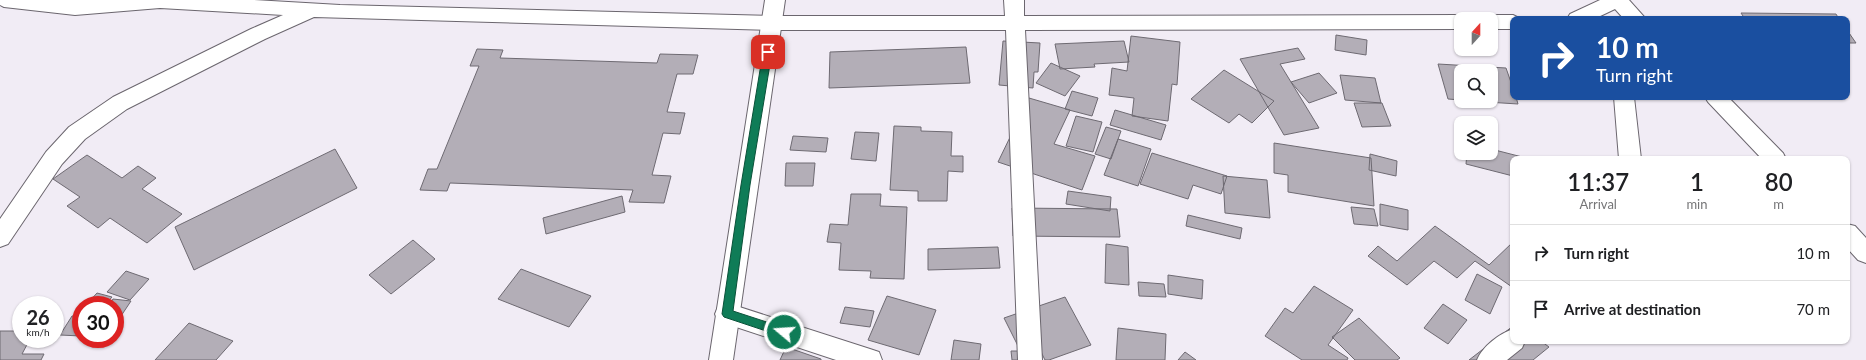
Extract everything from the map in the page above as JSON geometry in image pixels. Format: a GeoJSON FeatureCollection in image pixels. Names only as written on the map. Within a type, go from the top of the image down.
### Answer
{"type":"FeatureCollection","features":[{"type":"Feature","properties":{"kind":"street"},"geometry":{"type":"LineString","coordinates":[[4,0],[75,8],[160,1],[313,10],[345,6],[772,22],[1015,10],[1454,22]]}},
{"type":"Feature","properties":{"kind":"street"},"geometry":{"type":"LineString","coordinates":[[721,360],[746,185],[775,0]]}},
{"type":"Feature","properties":{"kind":"street"},"geometry":{"type":"LineString","coordinates":[[1585,16],[1611,6],[1630,16]]}},
{"type":"Feature","properties":{"kind":"street"},"geometry":{"type":"LineString","coordinates":[[0,237],[54,158],[77,133],[120,103],[258,34],[313,10]]}},
{"type":"Feature","properties":{"kind":"street"},"geometry":{"type":"LineString","coordinates":[[1015,10],[1030,360]]}},
{"type":"Feature","properties":{"kind":"street"},"geometry":{"type":"LineString","coordinates":[[1498,22],[1510,22]]}},
{"type":"Feature","properties":{"kind":"street"},"geometry":{"type":"LineString","coordinates":[[1624,100],[1630,156]]}},
{"type":"Feature","properties":{"kind":"street"},"geometry":{"type":"LineString","coordinates":[[1718,100],[1772,156]]}},
{"type":"Feature","properties":{"kind":"street"},"geometry":{"type":"LineString","coordinates":[[1850,236],[1866,252]]}},
{"type":"Feature","properties":{"kind":"street"},"geometry":{"type":"LineString","coordinates":[[727,314],[870,360]]}},
{"type":"Feature","properties":{"kind":"street"},"geometry":{"type":"LineString","coordinates":[[1488,360],[1510,342]]}},
{"type":"Feature","properties":{"kind":"building"},"geometry":{"type":"Polygon","coordinates":[[[1741,13],[1836,14],[1837,16],[1743,16],[1741,13]]]}},
{"type":"Feature","properties":{"kind":"building"},"geometry":{"type":"Polygon","coordinates":[[[1850,34],[1856,43],[1850,43],[1850,34]]]}},
{"type":"Feature","properties":{"kind":"building"},"geometry":{"type":"Polygon","coordinates":[[[1336,35],[1367,40],[1366,55],[1335,50],[1336,35]]]}},
{"type":"Feature","properties":{"kind":"building"},"geometry":{"type":"Polygon","coordinates":[[[1131,36],[1180,42],[1177,85],[1172,84],[1168,121],[1132,116],[1134,98],[1109,95],[1112,68],[1127,71],[1131,36]]]}},
{"type":"Feature","properties":{"kind":"building"},"geometry":{"type":"Polygon","coordinates":[[[1003,41],[1040,43],[1038,72],[1034,72],[1033,88],[999,85],[1003,41]]]}},
{"type":"Feature","properties":{"kind":"building"},"geometry":{"type":"Polygon","coordinates":[[[1124,41],[1129,62],[1094,64],[1095,67],[1060,69],[1055,44],[1124,41]]]}},
{"type":"Feature","properties":{"kind":"building"},"geometry":{"type":"Polygon","coordinates":[[[966,47],[970,83],[829,88],[830,52],[966,47]]]}},
{"type":"Feature","properties":{"kind":"building"},"geometry":{"type":"Polygon","coordinates":[[[1298,48],[1305,59],[1280,64],[1319,128],[1284,135],[1240,59],[1298,48]]]}},
{"type":"Feature","properties":{"kind":"building"},"geometry":{"type":"Polygon","coordinates":[[[477,49],[503,50],[500,58],[657,63],[660,54],[698,55],[693,74],[677,74],[667,112],[685,113],[680,134],[663,133],[652,175],[671,176],[664,203],[629,202],[633,190],[450,183],[447,191],[420,190],[428,169],[437,169],[479,66],[470,66],[477,49]]]}},
{"type":"Feature","properties":{"kind":"building"},"geometry":{"type":"Polygon","coordinates":[[[1051,63],[1080,76],[1065,96],[1036,83],[1051,63]]]}},
{"type":"Feature","properties":{"kind":"building"},"geometry":{"type":"Polygon","coordinates":[[[1438,64],[1454,65],[1454,99],[1448,99],[1438,64]]]}},
{"type":"Feature","properties":{"kind":"building"},"geometry":{"type":"Polygon","coordinates":[[[1498,68],[1506,68],[1510,79],[1510,100],[1517,100],[1518,104],[1498,103],[1498,68]]]}},
{"type":"Feature","properties":{"kind":"building"},"geometry":{"type":"Polygon","coordinates":[[[1224,70],[1274,101],[1252,123],[1239,114],[1229,123],[1191,99],[1224,70]]]}},
{"type":"Feature","properties":{"kind":"building"},"geometry":{"type":"Polygon","coordinates":[[[1319,73],[1337,93],[1309,103],[1291,82],[1319,73]]]}},
{"type":"Feature","properties":{"kind":"building"},"geometry":{"type":"Polygon","coordinates":[[[1340,75],[1375,78],[1381,103],[1345,100],[1340,75]]]}},
{"type":"Feature","properties":{"kind":"building"},"geometry":{"type":"Polygon","coordinates":[[[1072,91],[1098,98],[1092,116],[1065,109],[1072,91]]]}},
{"type":"Feature","properties":{"kind":"building"},"geometry":{"type":"Polygon","coordinates":[[[1029,98],[1070,110],[1054,144],[1095,156],[1082,190],[998,162],[1029,98]]]}},
{"type":"Feature","properties":{"kind":"building"},"geometry":{"type":"Polygon","coordinates":[[[1354,103],[1382,103],[1391,126],[1362,127],[1354,103]]]}},
{"type":"Feature","properties":{"kind":"building"},"geometry":{"type":"Polygon","coordinates":[[[1115,110],[1166,125],[1161,140],[1110,125],[1115,110]]]}},
{"type":"Feature","properties":{"kind":"building"},"geometry":{"type":"Polygon","coordinates":[[[1076,116],[1102,122],[1093,152],[1066,146],[1076,116]]]}},
{"type":"Feature","properties":{"kind":"building"},"geometry":{"type":"Polygon","coordinates":[[[894,126],[921,127],[921,131],[952,132],[951,156],[963,156],[963,172],[948,171],[947,201],[918,201],[918,191],[890,190],[894,126]]]}},
{"type":"Feature","properties":{"kind":"building"},"geometry":{"type":"Polygon","coordinates":[[[1106,127],[1121,131],[1111,159],[1095,154],[1106,127]]]}},
{"type":"Feature","properties":{"kind":"building"},"geometry":{"type":"Polygon","coordinates":[[[855,132],[879,133],[876,161],[851,159],[855,132]]]}},
{"type":"Feature","properties":{"kind":"building"},"geometry":{"type":"Polygon","coordinates":[[[793,136],[828,138],[826,152],[790,150],[793,136]]]}},
{"type":"Feature","properties":{"kind":"building"},"geometry":{"type":"Polygon","coordinates":[[[1118,139],[1151,149],[1138,186],[1104,175],[1118,139]]]}},
{"type":"Feature","properties":{"kind":"building"},"geometry":{"type":"Polygon","coordinates":[[[1274,143],[1371,158],[1374,206],[1288,192],[1288,175],[1274,173],[1274,143]]]}},
{"type":"Feature","properties":{"kind":"building"},"geometry":{"type":"Polygon","coordinates":[[[335,149],[357,188],[194,270],[175,227],[335,149]]]}},
{"type":"Feature","properties":{"kind":"building"},"geometry":{"type":"Polygon","coordinates":[[[1498,151],[1518,156],[1510,156],[1510,175],[1466,164],[1466,160],[1498,160],[1498,151]]]}},
{"type":"Feature","properties":{"kind":"building"},"geometry":{"type":"Polygon","coordinates":[[[1152,153],[1227,176],[1221,194],[1193,185],[1188,199],[1140,184],[1152,153]]]}},
{"type":"Feature","properties":{"kind":"building"},"geometry":{"type":"Polygon","coordinates":[[[1370,154],[1397,161],[1396,176],[1369,170],[1370,154]]]}},
{"type":"Feature","properties":{"kind":"building"},"geometry":{"type":"Polygon","coordinates":[[[87,155],[122,178],[138,166],[156,178],[142,189],[182,214],[147,243],[110,218],[98,228],[67,206],[80,197],[53,179],[87,155]]]}},
{"type":"Feature","properties":{"kind":"building"},"geometry":{"type":"Polygon","coordinates":[[[786,163],[815,163],[813,186],[785,186],[786,163]]]}},
{"type":"Feature","properties":{"kind":"building"},"geometry":{"type":"Polygon","coordinates":[[[1223,176],[1267,180],[1270,218],[1225,213],[1223,176]]]}},
{"type":"Feature","properties":{"kind":"building"},"geometry":{"type":"Polygon","coordinates":[[[1068,191],[1111,197],[1110,211],[1066,204],[1068,191]]]}},
{"type":"Feature","properties":{"kind":"building"},"geometry":{"type":"Polygon","coordinates":[[[851,194],[881,194],[880,206],[907,207],[904,279],[870,278],[871,271],[839,270],[841,243],[827,242],[830,224],[848,225],[851,194]]]}},
{"type":"Feature","properties":{"kind":"building"},"geometry":{"type":"Polygon","coordinates":[[[622,196],[625,212],[546,234],[543,218],[622,196]]]}},
{"type":"Feature","properties":{"kind":"building"},"geometry":{"type":"Polygon","coordinates":[[[1380,204],[1408,210],[1408,230],[1380,225],[1380,204]]]}},
{"type":"Feature","properties":{"kind":"building"},"geometry":{"type":"Polygon","coordinates":[[[1351,207],[1374,209],[1378,226],[1354,224],[1351,207]]]}},
{"type":"Feature","properties":{"kind":"building"},"geometry":{"type":"Polygon","coordinates":[[[1012,208],[1117,209],[1120,237],[1013,236],[1012,208]]]}},
{"type":"Feature","properties":{"kind":"building"},"geometry":{"type":"Polygon","coordinates":[[[1188,215],[1242,228],[1240,239],[1186,226],[1188,215]]]}},
{"type":"Feature","properties":{"kind":"building"},"geometry":{"type":"Polygon","coordinates":[[[1435,226],[1489,265],[1510,245],[1510,286],[1475,261],[1457,278],[1434,261],[1407,285],[1368,256],[1378,246],[1397,261],[1435,226]]]}},
{"type":"Feature","properties":{"kind":"building"},"geometry":{"type":"Polygon","coordinates":[[[413,240],[435,259],[391,294],[369,275],[413,240]]]}},
{"type":"Feature","properties":{"kind":"building"},"geometry":{"type":"Polygon","coordinates":[[[1106,244],[1128,247],[1129,285],[1105,283],[1106,244]]]}},
{"type":"Feature","properties":{"kind":"building"},"geometry":{"type":"Polygon","coordinates":[[[998,247],[1000,268],[928,270],[928,249],[998,247]]]}},
{"type":"Feature","properties":{"kind":"building"},"geometry":{"type":"Polygon","coordinates":[[[521,269],[591,296],[569,327],[498,299],[521,269]]]}},
{"type":"Feature","properties":{"kind":"building"},"geometry":{"type":"Polygon","coordinates":[[[126,271],[149,279],[130,300],[124,298],[124,296],[118,296],[107,292],[126,271]]]}},
{"type":"Feature","properties":{"kind":"building"},"geometry":{"type":"Polygon","coordinates":[[[1477,274],[1502,287],[1490,314],[1465,300],[1477,274]]]}},
{"type":"Feature","properties":{"kind":"building"},"geometry":{"type":"Polygon","coordinates":[[[1168,275],[1203,280],[1202,299],[1168,294],[1168,275]]]}},
{"type":"Feature","properties":{"kind":"building"},"geometry":{"type":"Polygon","coordinates":[[[1138,282],[1164,284],[1166,297],[1139,296],[1138,282]]]}},
{"type":"Feature","properties":{"kind":"building"},"geometry":{"type":"Polygon","coordinates":[[[1314,286],[1353,310],[1328,345],[1348,358],[1347,360],[1302,360],[1265,336],[1285,308],[1293,313],[1314,286]]]}},
{"type":"Feature","properties":{"kind":"building"},"geometry":{"type":"Polygon","coordinates":[[[97,293],[108,296],[94,296],[97,293]]]}},
{"type":"Feature","properties":{"kind":"building"},"geometry":{"type":"Polygon","coordinates":[[[887,296],[936,310],[919,355],[868,340],[887,296]]]}},
{"type":"Feature","properties":{"kind":"building"},"geometry":{"type":"Polygon","coordinates":[[[1065,297],[1091,345],[1049,360],[1045,360],[1035,340],[1018,346],[1004,318],[1065,297]]]}},
{"type":"Feature","properties":{"kind":"building"},"geometry":{"type":"Polygon","coordinates":[[[124,300],[131,301],[124,312],[124,300]]]}},
{"type":"Feature","properties":{"kind":"building"},"geometry":{"type":"Polygon","coordinates":[[[1443,304],[1467,320],[1448,344],[1424,328],[1443,304]]]}},
{"type":"Feature","properties":{"kind":"building"},"geometry":{"type":"Polygon","coordinates":[[[845,307],[874,311],[870,327],[840,323],[845,307]]]}},
{"type":"Feature","properties":{"kind":"building"},"geometry":{"type":"Polygon","coordinates":[[[72,316],[72,336],[64,335],[64,329],[72,316]]]}},
{"type":"Feature","properties":{"kind":"building"},"geometry":{"type":"Polygon","coordinates":[[[1359,318],[1400,358],[1397,360],[1355,360],[1332,337],[1359,318]]]}},
{"type":"Feature","properties":{"kind":"building"},"geometry":{"type":"Polygon","coordinates":[[[189,323],[233,341],[216,360],[155,360],[189,323]]]}},
{"type":"Feature","properties":{"kind":"building"},"geometry":{"type":"Polygon","coordinates":[[[1118,328],[1166,334],[1165,360],[1116,360],[1118,328]]]}},
{"type":"Feature","properties":{"kind":"building"},"geometry":{"type":"Polygon","coordinates":[[[1510,328],[1510,344],[1545,344],[1549,347],[1533,360],[1469,360],[1510,328]]]}},
{"type":"Feature","properties":{"kind":"building"},"geometry":{"type":"Polygon","coordinates":[[[0,331],[12,331],[12,348],[25,348],[22,354],[44,354],[41,360],[0,360],[0,331]]]}},
{"type":"Feature","properties":{"kind":"building"},"geometry":{"type":"Polygon","coordinates":[[[954,340],[981,344],[979,360],[951,360],[954,340]]]}},
{"type":"Feature","properties":{"kind":"building"},"geometry":{"type":"Polygon","coordinates":[[[786,347],[821,359],[821,360],[780,360],[786,347]]]}},
{"type":"Feature","properties":{"kind":"building"},"geometry":{"type":"Polygon","coordinates":[[[1011,351],[1030,351],[1030,360],[1012,360],[1011,351]]]}},
{"type":"Feature","properties":{"kind":"building"},"geometry":{"type":"Polygon","coordinates":[[[1185,352],[1196,360],[1178,360],[1185,352]]]}},
{"type":"Feature","properties":{"kind":"route"},"geometry":{"type":"LineString","coordinates":[[768,52],[727,314],[784,332]]}}]}
